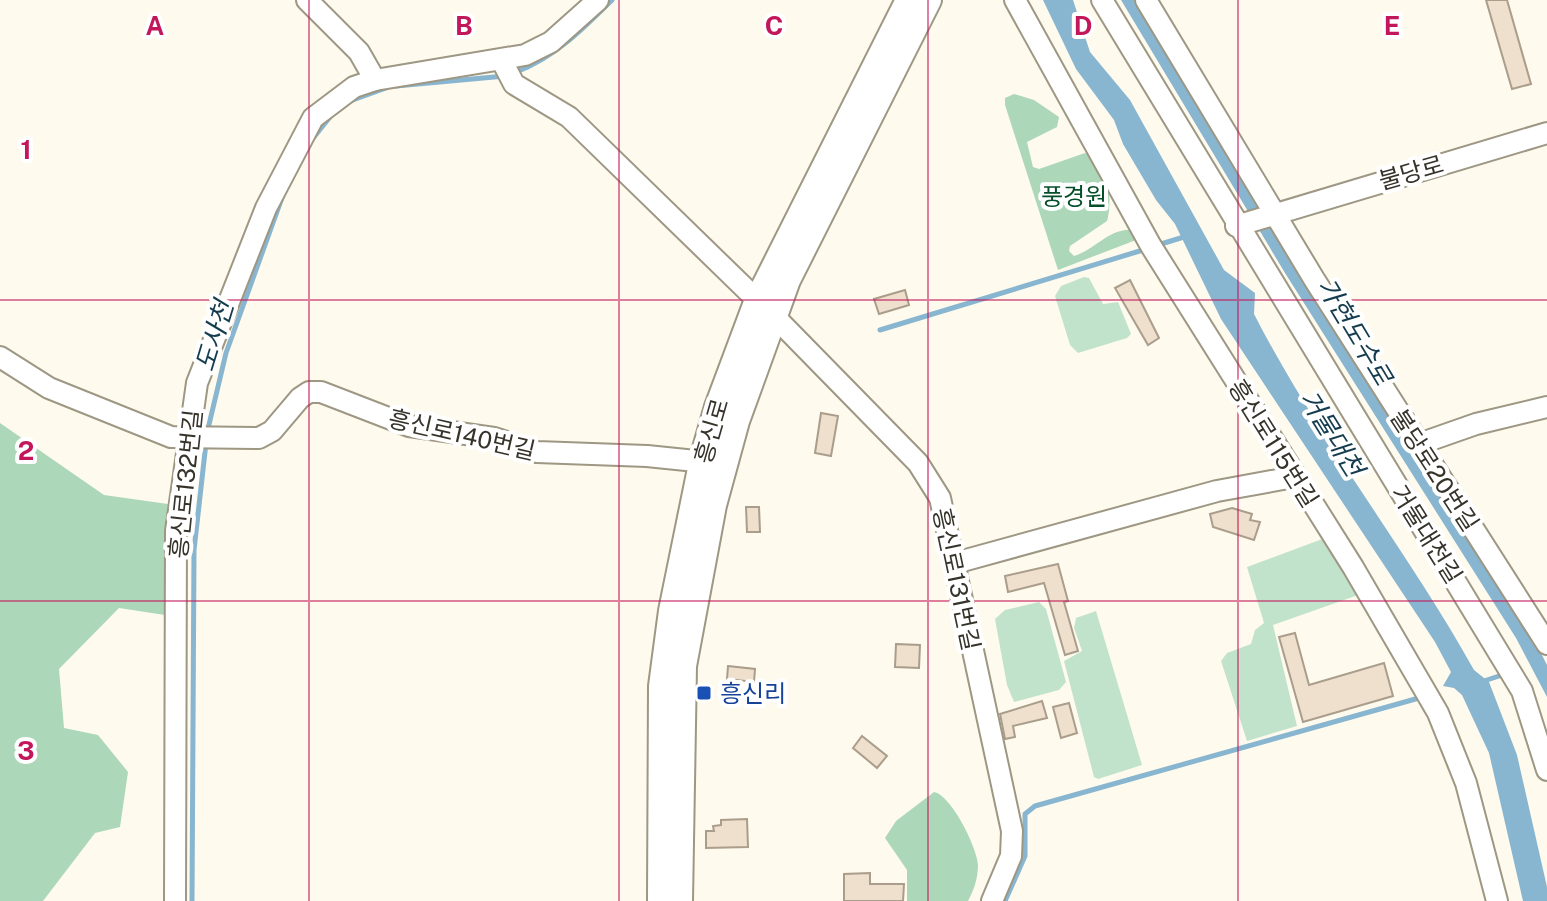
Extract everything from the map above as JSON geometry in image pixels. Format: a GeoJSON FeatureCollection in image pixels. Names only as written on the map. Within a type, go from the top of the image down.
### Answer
{"type":"FeatureCollection","features":[{"type":"Feature","properties":{"kind":"main road","name":"흥신로"},"geometry":{"type":"LineString","coordinates":[[680,901],[684,666],[714,462],[717,407],[908,0]]}},
{"type":"Feature","properties":{"kind":"main road","name":"흥신로"},"geometry":{"type":"LineString","coordinates":[[765,307],[929,0]]}},
{"type":"Feature","properties":{"kind":"main road","name":"흥신로"},"geometry":{"type":"LineString","coordinates":[[660,901],[661,686],[676,585],[714,462]]}},
{"type":"Feature","properties":{"kind":"street"},"geometry":{"type":"LineString","coordinates":[[307,0],[359,52],[375,80]]}},
{"type":"Feature","properties":{"kind":"street","name":"흥신로132번길"},"geometry":{"type":"LineString","coordinates":[[175,901],[176,531],[201,439],[197,383],[285,166],[313,118],[354,87],[375,80],[507,71],[551,42],[598,0]]}},
{"type":"Feature","properties":{"kind":"street","name":"흥신로115번길"},"geometry":{"type":"LineString","coordinates":[[1015,0],[1151,246],[1353,567],[1438,713],[1466,783],[1497,901]]}},
{"type":"Feature","properties":{"kind":"street"},"geometry":{"type":"LineString","coordinates":[[1102,0],[1236,226]]}},
{"type":"Feature","properties":{"kind":"street","name":"불당로20번길"},"geometry":{"type":"LineString","coordinates":[[1146,0],[1275,213],[1547,644]]}},
{"type":"Feature","properties":{"kind":"street"},"geometry":{"type":"LineString","coordinates":[[507,71],[569,117],[765,307]]}},
{"type":"Feature","properties":{"kind":"street","name":"불당로"},"geometry":{"type":"LineString","coordinates":[[1236,226],[1547,133]]}},
{"type":"Feature","properties":{"kind":"street","name":"거물대천길"},"geometry":{"type":"LineString","coordinates":[[1236,226],[1522,691],[1547,770]]}},
{"type":"Feature","properties":{"kind":"street","name":"흥신로131번길"},"geometry":{"type":"LineString","coordinates":[[765,307],[926,473],[940,498],[1012,831],[1011,856],[992,901]]}},
{"type":"Feature","properties":{"kind":"street","name":"흥신로140번길"},"geometry":{"type":"LineString","coordinates":[[0,357],[49,388],[127,417],[158,433],[201,439],[259,438],[272,431],[300,398],[309,392],[321,392],[409,426],[478,434],[537,452],[714,462]]}},
{"type":"Feature","properties":{"kind":"street"},"geometry":{"type":"LineString","coordinates":[[1419,444],[1476,424],[1547,407]]}},
{"type":"Feature","properties":{"kind":"street"},"geometry":{"type":"LineString","coordinates":[[955,563],[1217,491],[1294,477]]}},
{"type":"Feature","properties":{"kind":"green space","name":"풍경원"},"geometry":{"type":"Polygon","coordinates":[[[1014,94],[1034,100],[1059,117],[1057,127],[1027,142],[1033,167],[1039,169],[1085,153],[1093,157],[1104,172],[1109,192],[1107,221],[1070,246],[1069,251],[1074,256],[1082,253],[1124,230],[1133,230],[1136,240],[1058,270],[1005,105],[1005,98],[1014,94]]]}},
{"type":"Feature","properties":{"kind":"green space"},"geometry":{"type":"Polygon","coordinates":[[[1089,278],[1103,304],[1118,302],[1131,334],[1127,338],[1078,353],[1070,345],[1055,296],[1061,286],[1089,278]]]}},
{"type":"Feature","properties":{"kind":"green space"},"geometry":{"type":"Polygon","coordinates":[[[0,423],[104,495],[175,505],[178,617],[119,608],[59,669],[64,728],[98,735],[128,772],[120,827],[95,833],[43,901],[0,901],[0,423]]]}},
{"type":"Feature","properties":{"kind":"green space"},"geometry":{"type":"Polygon","coordinates":[[[1325,538],[1361,594],[1273,625],[1297,726],[1247,741],[1221,661],[1227,653],[1251,644],[1255,630],[1264,623],[1247,567],[1325,538]]]}},
{"type":"Feature","properties":{"kind":"green space"},"geometry":{"type":"Polygon","coordinates":[[[1039,602],[1046,609],[1066,682],[1059,690],[1014,702],[1007,685],[995,619],[1005,610],[1039,602]]]}},
{"type":"Feature","properties":{"kind":"green space"},"geometry":{"type":"Polygon","coordinates":[[[1096,611],[1142,765],[1098,779],[1094,777],[1064,661],[1082,651],[1074,628],[1076,618],[1096,611]]]}},
{"type":"Feature","properties":{"kind":"green space"},"geometry":{"type":"Polygon","coordinates":[[[934,792],[941,795],[955,812],[977,857],[976,879],[968,901],[907,901],[907,870],[885,838],[896,821],[934,792]]]}},
{"type":"Feature","properties":{"kind":"water"},"geometry":{"type":"Polygon","coordinates":[[[1043,0],[1073,0],[1090,52],[1130,100],[1224,270],[1255,293],[1254,314],[1306,405],[1420,580],[1474,670],[1489,682],[1517,755],[1547,887],[1547,901],[1523,901],[1489,753],[1462,695],[1454,688],[1443,686],[1451,672],[1435,642],[1221,319],[1175,224],[1156,200],[1123,144],[1114,120],[1076,69],[1043,0]]]}},
{"type":"Feature","properties":{"kind":"water"},"geometry":{"type":"Polygon","coordinates":[[[1121,0],[1136,0],[1541,653],[1547,665],[1547,697],[1516,638],[1285,273],[1121,0]]]}},
{"type":"Feature","properties":{"kind":"building"},"geometry":{"type":"Polygon","coordinates":[[[1486,0],[1507,0],[1531,84],[1512,89],[1486,0]]]}},
{"type":"Feature","properties":{"kind":"building"},"geometry":{"type":"Polygon","coordinates":[[[1130,280],[1159,338],[1148,345],[1115,288],[1130,280]]]}},
{"type":"Feature","properties":{"kind":"building"},"geometry":{"type":"Polygon","coordinates":[[[905,290],[909,305],[879,314],[874,299],[905,290]]]}},
{"type":"Feature","properties":{"kind":"building"},"geometry":{"type":"Polygon","coordinates":[[[821,413],[838,416],[831,456],[815,453],[821,413]]]}},
{"type":"Feature","properties":{"kind":"building"},"geometry":{"type":"Polygon","coordinates":[[[746,507],[759,507],[760,532],[747,532],[746,507]]]}},
{"type":"Feature","properties":{"kind":"building"},"geometry":{"type":"Polygon","coordinates":[[[1232,508],[1252,514],[1250,520],[1260,522],[1254,540],[1213,527],[1210,514],[1232,508]]]}},
{"type":"Feature","properties":{"kind":"building"},"geometry":{"type":"Polygon","coordinates":[[[1058,564],[1068,601],[1064,602],[1078,651],[1065,655],[1044,583],[1008,592],[1005,576],[1058,564]]]}},
{"type":"Feature","properties":{"kind":"building"},"geometry":{"type":"Polygon","coordinates":[[[1295,633],[1309,685],[1384,663],[1393,696],[1303,722],[1279,637],[1295,633]]]}},
{"type":"Feature","properties":{"kind":"building"},"geometry":{"type":"Polygon","coordinates":[[[896,644],[920,645],[919,668],[895,667],[896,644]]]}},
{"type":"Feature","properties":{"kind":"building"},"geometry":{"type":"Polygon","coordinates":[[[728,666],[755,669],[754,682],[727,679],[728,666]]]}},
{"type":"Feature","properties":{"kind":"building"},"geometry":{"type":"Polygon","coordinates":[[[1042,701],[1047,718],[1013,726],[1015,737],[1005,739],[1000,714],[1042,701]]]}},
{"type":"Feature","properties":{"kind":"building"},"geometry":{"type":"Polygon","coordinates":[[[1069,703],[1077,733],[1061,738],[1053,707],[1069,703]]]}},
{"type":"Feature","properties":{"kind":"building"},"geometry":{"type":"Polygon","coordinates":[[[862,736],[887,756],[877,768],[853,748],[862,736]]]}},
{"type":"Feature","properties":{"kind":"building"},"geometry":{"type":"Polygon","coordinates":[[[747,819],[748,847],[706,848],[706,831],[714,831],[713,826],[721,825],[721,820],[747,819]]]}},
{"type":"Feature","properties":{"kind":"building"},"geometry":{"type":"Polygon","coordinates":[[[870,873],[870,884],[904,884],[903,901],[844,901],[844,874],[870,873]]]}},
{"type":"Feature","properties":{"kind":"waterway","name":"도사천"},"geometry":{"type":"LineString","coordinates":[[514,73],[555,51],[612,0]]}},
{"type":"Feature","properties":{"kind":"waterway","name":"도사천"},"geometry":{"type":"LineString","coordinates":[[396,86],[505,76]]}},
{"type":"Feature","properties":{"kind":"waterway","name":"도사천"},"geometry":{"type":"LineString","coordinates":[[350,101],[386,88]]}},
{"type":"Feature","properties":{"kind":"waterway","name":"도사천"},"geometry":{"type":"LineString","coordinates":[[314,137],[330,117]]}},
{"type":"Feature","properties":{"kind":"waterway","name":"도사천"},"geometry":{"type":"LineString","coordinates":[[207,433],[226,353],[283,195]]}},
{"type":"Feature","properties":{"kind":"waterway"},"geometry":{"type":"LineString","coordinates":[[1161,244],[1187,236]]}},
{"type":"Feature","properties":{"kind":"waterway"},"geometry":{"type":"LineString","coordinates":[[880,330],[1143,250]]}},
{"type":"Feature","properties":{"kind":"waterway","name":"도사천"},"geometry":{"type":"LineString","coordinates":[[192,901],[194,550],[206,443]]}},
{"type":"Feature","properties":{"kind":"waterway"},"geometry":{"type":"LineString","coordinates":[[1481,682],[1499,676]]}},
{"type":"Feature","properties":{"kind":"waterway"},"geometry":{"type":"LineString","coordinates":[[1005,901],[1025,856],[1025,814],[1035,806],[1419,698]]}},
{"type":"Feature","properties":{"kind":"place","name":"흥신리"},"geometry":{"type":"Point","coordinates":[704,693]}},
{"type":"Feature","properties":{"kind":"water label","name":"가현도수로"},"geometry":{"type":"Point","coordinates":[1355,331]}},
{"type":"Feature","properties":{"kind":"water label","name":"거물대천"},"geometry":{"type":"Point","coordinates":[1332,433]}}]}
